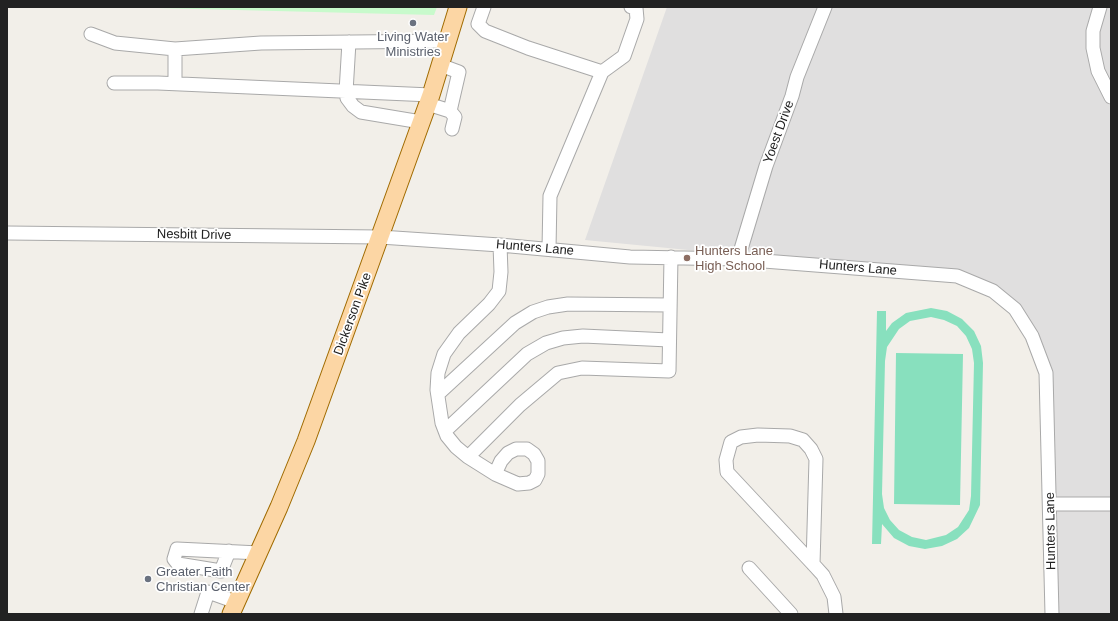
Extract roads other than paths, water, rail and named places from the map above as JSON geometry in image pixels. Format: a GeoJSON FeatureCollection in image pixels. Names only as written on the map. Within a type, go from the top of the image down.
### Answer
{"type":"FeatureCollection","features":[{"type":"Feature","properties":{"kind":"main road","name":"Dickerson Pike"},"geometry":{"type":"LineString","coordinates":[[233,608],[259,553],[306,441],[429,100],[458,7]]}},
{"type":"Feature","properties":{"kind":"street"},"geometry":{"type":"LineString","coordinates":[[484,7],[478,24],[485,31],[528,48],[602,72]]}},
{"type":"Feature","properties":{"kind":"street"},"geometry":{"type":"LineString","coordinates":[[549,250],[550,196],[602,72],[624,56],[637,20],[636,8],[631,7]]}},
{"type":"Feature","properties":{"kind":"street","name":"Yoest Drive"},"geometry":{"type":"LineString","coordinates":[[738,258],[766,166],[792,96],[797,77],[825,7]]}},
{"type":"Feature","properties":{"kind":"street"},"geometry":{"type":"LineString","coordinates":[[1100,7],[1093,31],[1093,48],[1098,71],[1111,97]]}},
{"type":"Feature","properties":{"kind":"street"},"geometry":{"type":"LineString","coordinates":[[91,34],[115,43],[175,49],[261,43],[448,41]]}},
{"type":"Feature","properties":{"kind":"street"},"geometry":{"type":"LineString","coordinates":[[349,42],[346,92],[347,98],[353,106],[360,112],[421,122]]}},
{"type":"Feature","properties":{"kind":"street"},"geometry":{"type":"LineString","coordinates":[[175,49],[175,83]]}},
{"type":"Feature","properties":{"kind":"street"},"geometry":{"type":"LineString","coordinates":[[440,66],[459,72],[450,112]]}},
{"type":"Feature","properties":{"kind":"street"},"geometry":{"type":"LineString","coordinates":[[114,83],[175,83],[346,92],[429,100],[450,112],[455,117],[452,129]]}},
{"type":"Feature","properties":{"kind":"street","name":"Nesbitt Drive"},"geometry":{"type":"LineString","coordinates":[[7,233],[380,238]]}},
{"type":"Feature","properties":{"kind":"street","name":"Hunters Lane"},"geometry":{"type":"LineString","coordinates":[[380,238],[500,245],[630,257],[738,258],[957,276],[993,292],[1014,308],[1032,336],[1046,373],[1051,504],[1052,614]]}},
{"type":"Feature","properties":{"kind":"street"},"geometry":{"type":"LineString","coordinates":[[495,474],[468,457],[456,447],[445,431],[442,423],[438,394],[438,373],[444,354],[459,333],[489,304],[499,291],[500,245]]}},
{"type":"Feature","properties":{"kind":"street"},"geometry":{"type":"LineString","coordinates":[[468,457],[520,405],[558,373],[582,368],[669,371],[671,257]]}},
{"type":"Feature","properties":{"kind":"street"},"geometry":{"type":"LineString","coordinates":[[438,394],[515,322],[533,312],[548,307],[568,304],[670,305]]}},
{"type":"Feature","properties":{"kind":"street"},"geometry":{"type":"LineString","coordinates":[[445,431],[527,354],[546,343],[563,338],[583,336],[669,340]]}},
{"type":"Feature","properties":{"kind":"street"},"geometry":{"type":"LineString","coordinates":[[813,564],[816,459],[811,449],[803,440],[790,436],[758,435],[741,437],[731,442],[726,460],[727,472],[823,575],[834,597],[836,614]]}},
{"type":"Feature","properties":{"kind":"street"},"geometry":{"type":"LineString","coordinates":[[1051,504],[1111,504]]}},
{"type":"Feature","properties":{"kind":"street"},"geometry":{"type":"LineString","coordinates":[[228,551],[259,553]]}},
{"type":"Feature","properties":{"kind":"street"},"geometry":{"type":"LineString","coordinates":[[749,568],[791,614]]}},
{"type":"Feature","properties":{"kind":"street"},"geometry":{"type":"LineString","coordinates":[[201,614],[208,592],[233,608]]}},
{"type":"Feature","properties":{"kind":"place","name":"Living Water Ministries"},"geometry":{"type":"Point","coordinates":[413,23]}},
{"type":"Feature","properties":{"kind":"place","name":"Hunters Lane High School"},"geometry":{"type":"Point","coordinates":[687,258]}},
{"type":"Feature","properties":{"kind":"place","name":"Greater Faith Christian Center"},"geometry":{"type":"Point","coordinates":[148,579]}}]}
